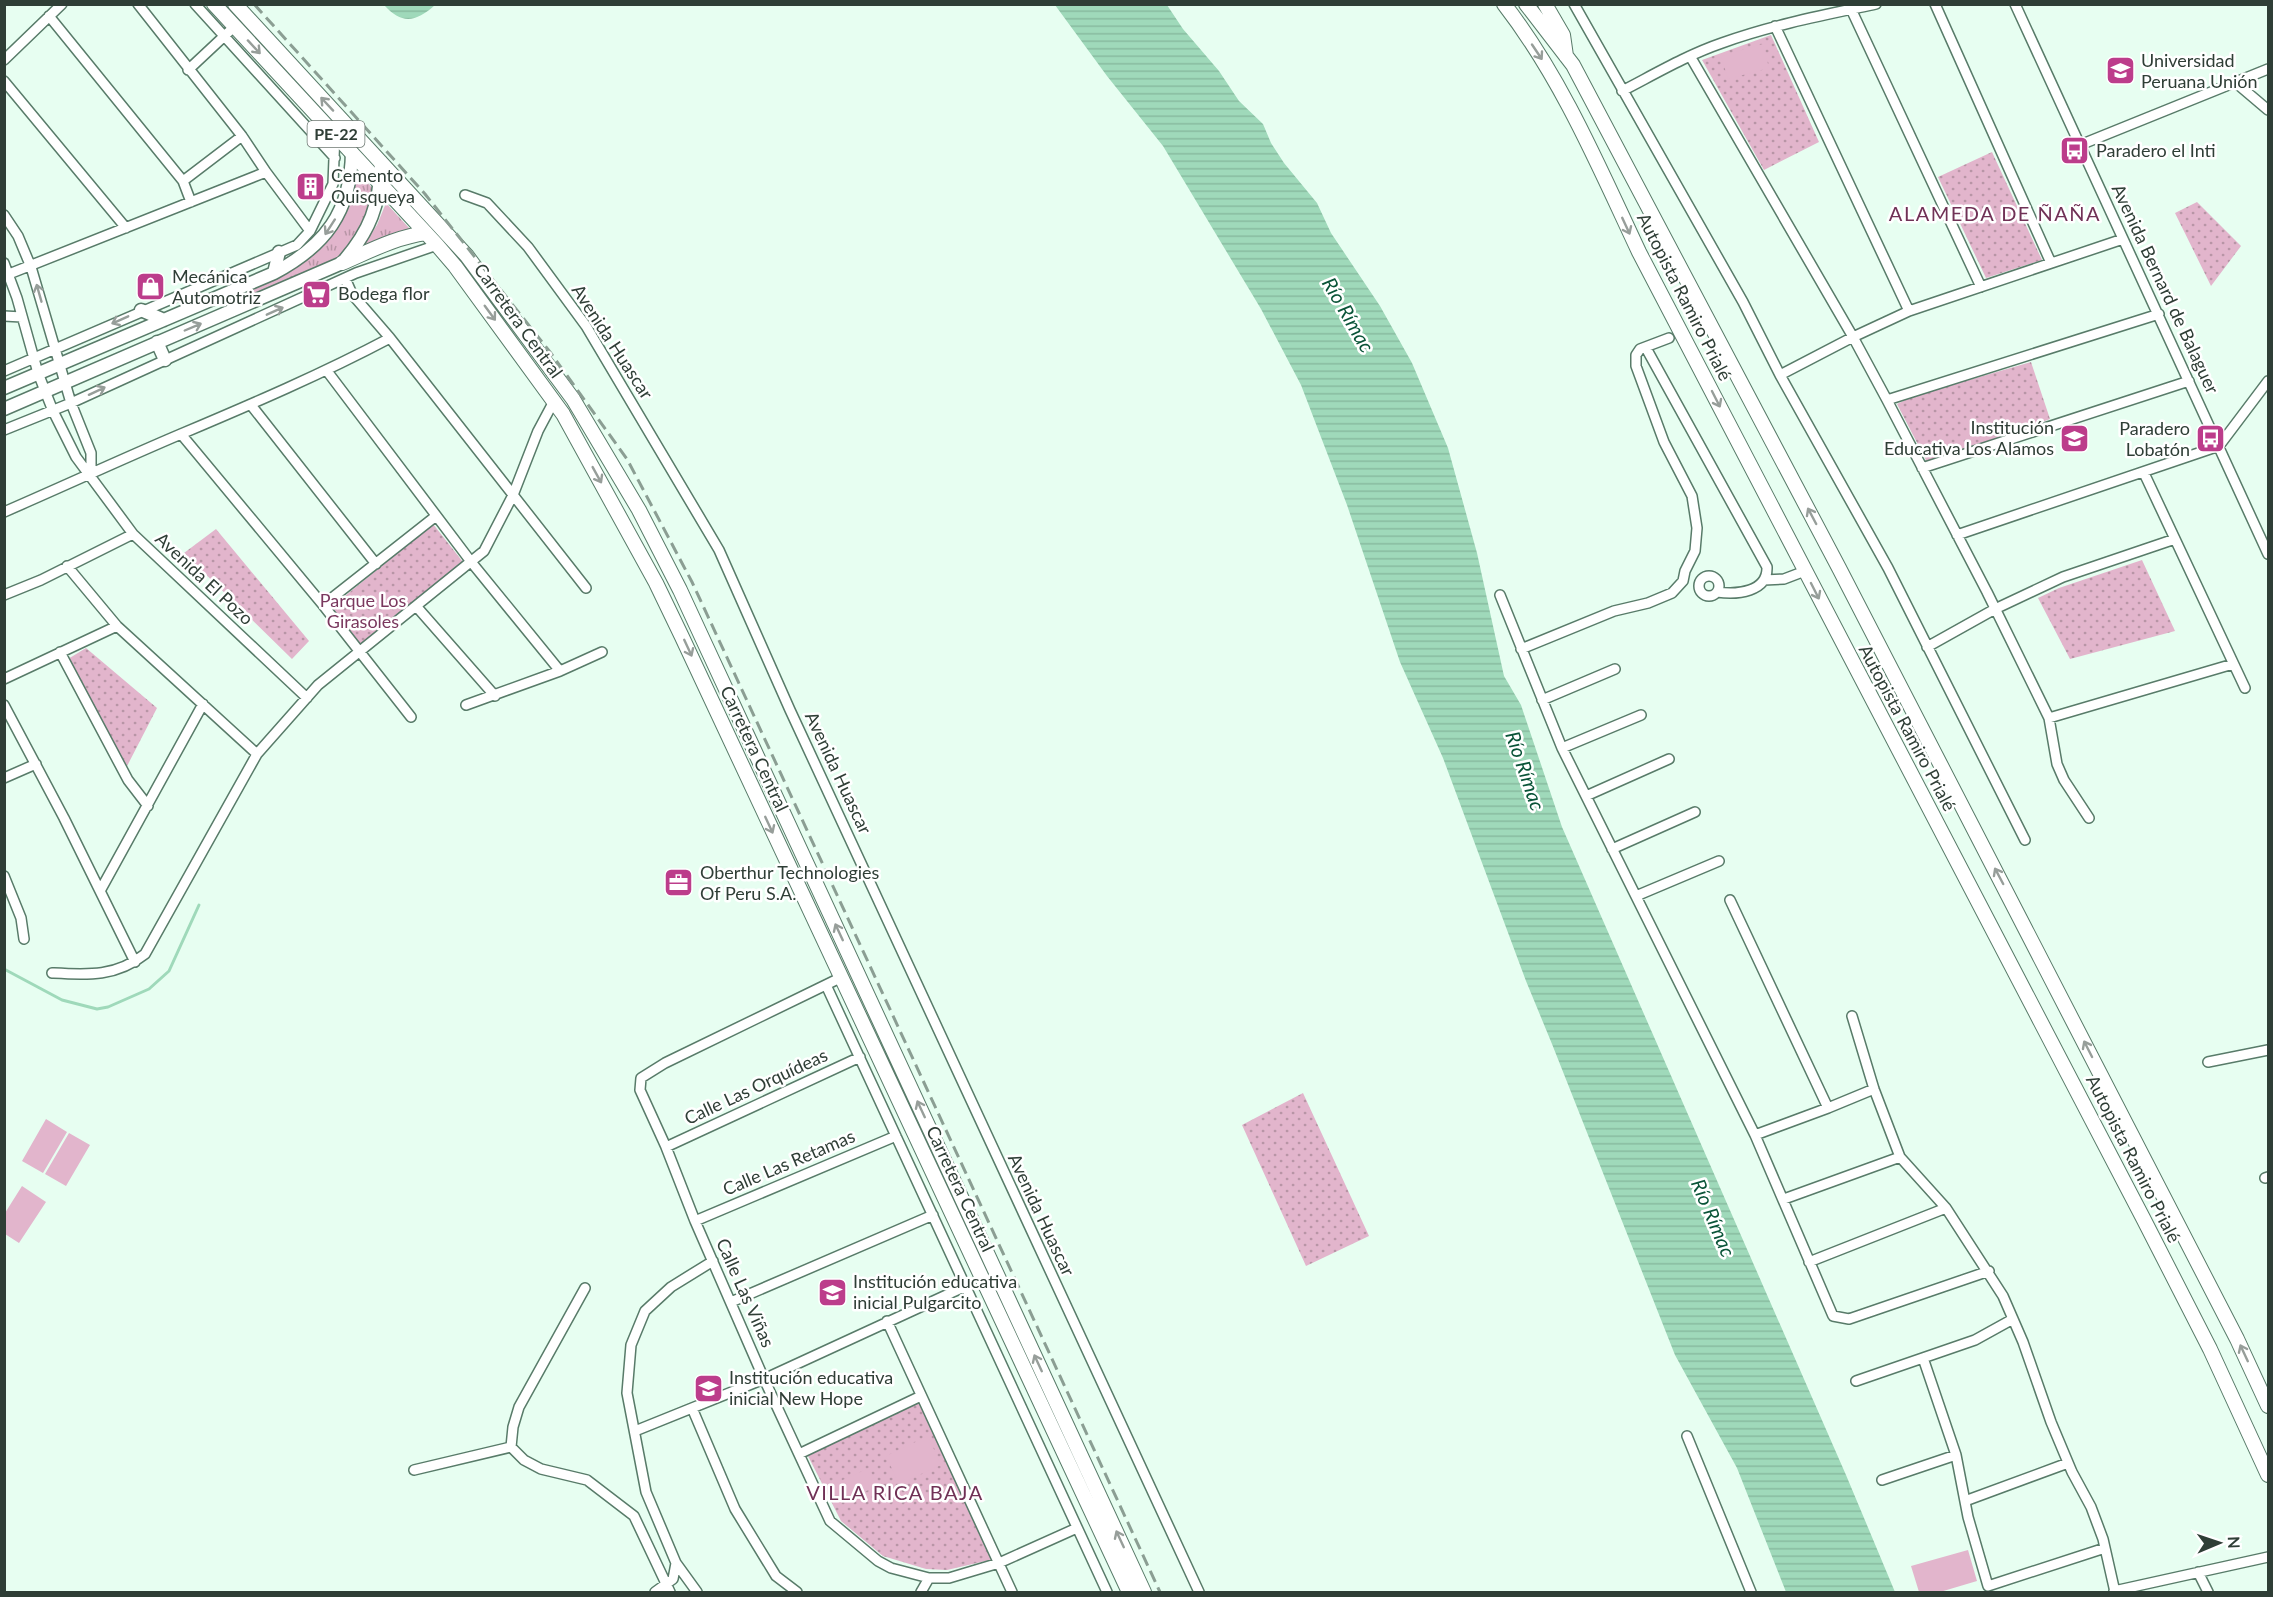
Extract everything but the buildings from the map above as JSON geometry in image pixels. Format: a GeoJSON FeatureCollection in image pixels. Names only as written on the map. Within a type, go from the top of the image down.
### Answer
{"type":"FeatureCollection","features":[{"type":"Feature","properties":{"kind":"highway","name":"Carretera Central"},"geometry":{"type":"LineString","coordinates":[[214,4],[455,266],[554,401],[662,594],[1130,1593]]}},
{"type":"Feature","properties":{"kind":"highway","name":"Carretera Central"},"geometry":{"type":"LineString","coordinates":[[235,4],[466,256],[573,399],[639,510],[685,601],[1144,1593]]}},
{"type":"Feature","properties":{"kind":"highway","name":"Autopista Ramiro Prialé"},"geometry":{"type":"LineString","coordinates":[[1504,4],[1556,81],[1639,252],[2144,1218],[2210,1349],[2268,1475]]}},
{"type":"Feature","properties":{"kind":"highway","name":"Autopista Ramiro Prialé"},"geometry":{"type":"LineString","coordinates":[[1526,4],[1573,65],[1839,568],[2237,1339],[2268,1406]]}},
{"type":"Feature","properties":{"kind":"highway"},"geometry":{"type":"LineString","coordinates":[[1545,4],[1563,35],[1566,57]]}},
{"type":"Feature","properties":{"kind":"highway"},"geometry":{"type":"LineString","coordinates":[[270,64],[281,54]]}},
{"type":"Feature","properties":{"kind":"highway"},"geometry":{"type":"LineString","coordinates":[[342,262],[392,241],[426,233]]}},
{"type":"Feature","properties":{"kind":"highway"},"geometry":{"type":"LineString","coordinates":[[876,1049],[890,1041]]}},
{"type":"Feature","properties":{"kind":"main road"},"geometry":{"type":"LineString","coordinates":[[4,388],[274,273],[298,260],[328,231],[347,192],[352,152]]}},
{"type":"Feature","properties":{"kind":"main road"},"geometry":{"type":"LineString","coordinates":[[4,409],[342,262],[368,228],[381,184],[381,162]]}},
{"type":"Feature","properties":{"kind":"main road"},"geometry":{"type":"LineString","coordinates":[[274,273],[279,252]]}},
{"type":"Feature","properties":{"kind":"main road"},"geometry":{"type":"LineString","coordinates":[[213,299],[219,301],[223,307],[223,314]]}},
{"type":"Feature","properties":{"kind":"main road"},"geometry":{"type":"LineString","coordinates":[[141,310],[164,320]]}},
{"type":"Feature","properties":{"kind":"main road"},"geometry":{"type":"LineString","coordinates":[[157,342],[165,360]]}},
{"type":"Feature","properties":{"kind":"street"},"geometry":{"type":"LineString","coordinates":[[4,60],[62,4]]}},
{"type":"Feature","properties":{"kind":"street"},"geometry":{"type":"LineString","coordinates":[[138,4],[242,136],[310,231]]}},
{"type":"Feature","properties":{"kind":"street"},"geometry":{"type":"LineString","coordinates":[[195,4],[335,158]]}},
{"type":"Feature","properties":{"kind":"street"},"geometry":{"type":"LineString","coordinates":[[1574,4],[1743,302],[1780,375],[1888,568],[2025,840]]}},
{"type":"Feature","properties":{"kind":"street"},"geometry":{"type":"LineString","coordinates":[[1622,91],[1690,56],[1721,43],[1775,26],[1876,4]]}},
{"type":"Feature","properties":{"kind":"street"},"geometry":{"type":"LineString","coordinates":[[1935,4],[2051,263]]}},
{"type":"Feature","properties":{"kind":"street","name":"Avenida Bernard de Balaguer"},"geometry":{"type":"LineString","coordinates":[[2015,4],[2268,555]]}},
{"type":"Feature","properties":{"kind":"street"},"geometry":{"type":"LineString","coordinates":[[1851,9],[1981,287]]}},
{"type":"Feature","properties":{"kind":"street"},"geometry":{"type":"LineString","coordinates":[[49,16],[183,181],[191,202]]}},
{"type":"Feature","properties":{"kind":"street"},"geometry":{"type":"LineString","coordinates":[[188,70],[235,26]]}},
{"type":"Feature","properties":{"kind":"street"},"geometry":{"type":"LineString","coordinates":[[1775,26],[1909,311]]}},
{"type":"Feature","properties":{"kind":"street"},"geometry":{"type":"LineString","coordinates":[[1690,56],[1853,337],[1887,400],[2049,718],[2057,764],[2064,780],[2089,818]]}},
{"type":"Feature","properties":{"kind":"street"},"geometry":{"type":"LineString","coordinates":[[2080,145],[2268,69]]}},
{"type":"Feature","properties":{"kind":"street"},"geometry":{"type":"LineString","coordinates":[[4,81],[126,228]]}},
{"type":"Feature","properties":{"kind":"street"},"geometry":{"type":"LineString","coordinates":[[2235,81],[2268,110]]}},
{"type":"Feature","properties":{"kind":"street"},"geometry":{"type":"LineString","coordinates":[[4,371],[141,310],[297,245],[310,231],[333,184],[334,133]]}},
{"type":"Feature","properties":{"kind":"street"},"geometry":{"type":"LineString","coordinates":[[183,181],[242,136]]}},
{"type":"Feature","properties":{"kind":"street"},"geometry":{"type":"LineString","coordinates":[[9,274],[266,172]]}},
{"type":"Feature","properties":{"kind":"street","name":"Avenida Huascar"},"geometry":{"type":"LineString","coordinates":[[465,195],[488,202],[528,248],[586,326],[720,550],[790,710],[1199,1593]]}},
{"type":"Feature","properties":{"kind":"street","name":"Avenida El Pozo"},"geometry":{"type":"LineString","coordinates":[[4,215],[18,236],[31,267],[71,403],[91,453],[91,475]]}},
{"type":"Feature","properties":{"kind":"street"},"geometry":{"type":"LineString","coordinates":[[1780,375],[1909,311],[2123,239]]}},
{"type":"Feature","properties":{"kind":"street"},"geometry":{"type":"LineString","coordinates":[[4,430],[71,403],[345,278],[400,256],[437,245]]}},
{"type":"Feature","properties":{"kind":"street","name":"Avenida El Pozo"},"geometry":{"type":"LineString","coordinates":[[4,263],[38,373],[53,411],[76,457],[133,534],[307,698]]}},
{"type":"Feature","properties":{"kind":"street"},"geometry":{"type":"LineString","coordinates":[[345,278],[352,294],[390,338],[586,588]]}},
{"type":"Feature","properties":{"kind":"street"},"geometry":{"type":"LineString","coordinates":[[1887,400],[2159,314]]}},
{"type":"Feature","properties":{"kind":"street"},"geometry":{"type":"LineString","coordinates":[[4,316],[22,317]]}},
{"type":"Feature","properties":{"kind":"street"},"geometry":{"type":"LineString","coordinates":[[4,512],[327,371],[390,338]]}},
{"type":"Feature","properties":{"kind":"street"},"geometry":{"type":"LineString","coordinates":[[1521,649],[1614,611],[1648,603],[1672,594],[1683,581],[1685,571],[1695,551],[1696,528],[1692,496],[1664,442],[1636,366],[1636,355],[1640,350],[1669,338]]}},
{"type":"Feature","properties":{"kind":"street"},"geometry":{"type":"LineString","coordinates":[[1646,348],[1767,567],[1767,576],[1762,584],[1750,590],[1729,594],[1717,592]]}},
{"type":"Feature","properties":{"kind":"street"},"geometry":{"type":"LineString","coordinates":[[327,371],[472,563],[560,671]]}},
{"type":"Feature","properties":{"kind":"street"},"geometry":{"type":"LineString","coordinates":[[1922,468],[2189,381]]}},
{"type":"Feature","properties":{"kind":"street"},"geometry":{"type":"LineString","coordinates":[[1957,535],[2016,513],[2144,473],[2219,446],[2268,381]]}},
{"type":"Feature","properties":{"kind":"street"},"geometry":{"type":"LineString","coordinates":[[52,974],[96,975],[135,962],[145,954],[257,754],[318,685],[484,551],[513,495],[538,431],[554,401]]}},
{"type":"Feature","properties":{"kind":"street"},"geometry":{"type":"LineString","coordinates":[[251,405],[376,564]]}},
{"type":"Feature","properties":{"kind":"street"},"geometry":{"type":"LineString","coordinates":[[181,434],[411,717]]}},
{"type":"Feature","properties":{"kind":"street"},"geometry":{"type":"LineString","coordinates":[[2144,473],[2245,688]]}},
{"type":"Feature","properties":{"kind":"street"},"geometry":{"type":"LineString","coordinates":[[322,605],[436,516]]}},
{"type":"Feature","properties":{"kind":"street"},"geometry":{"type":"LineString","coordinates":[[4,596],[133,534]]}},
{"type":"Feature","properties":{"kind":"street"},"geometry":{"type":"LineString","coordinates":[[1927,647],[1995,609],[2063,577],[2175,539]]}},
{"type":"Feature","properties":{"kind":"street"},"geometry":{"type":"LineString","coordinates":[[67,566],[117,626],[257,754]]}},
{"type":"Feature","properties":{"kind":"street"},"geometry":{"type":"LineString","coordinates":[[1764,580],[1784,579],[1805,571]]}},
{"type":"Feature","properties":{"kind":"street"},"geometry":{"type":"LineString","coordinates":[[1500,595],[1562,748],[1755,1135],[1833,1316],[1849,1319],[1989,1271]]}},
{"type":"Feature","properties":{"kind":"street"},"geometry":{"type":"LineString","coordinates":[[416,606],[495,696]]}},
{"type":"Feature","properties":{"kind":"street"},"geometry":{"type":"LineString","coordinates":[[4,679],[117,626]]}},
{"type":"Feature","properties":{"kind":"street"},"geometry":{"type":"LineString","coordinates":[[60,652],[128,780],[148,806]]}},
{"type":"Feature","properties":{"kind":"street"},"geometry":{"type":"LineString","coordinates":[[466,705],[560,671],[602,652]]}},
{"type":"Feature","properties":{"kind":"street"},"geometry":{"type":"LineString","coordinates":[[2049,718],[2233,664]]}},
{"type":"Feature","properties":{"kind":"street"},"geometry":{"type":"LineString","coordinates":[[1542,700],[1615,669]]}},
{"type":"Feature","properties":{"kind":"street"},"geometry":{"type":"LineString","coordinates":[[4,705],[135,962]]}},
{"type":"Feature","properties":{"kind":"street"},"geometry":{"type":"LineString","coordinates":[[100,891],[203,705]]}},
{"type":"Feature","properties":{"kind":"street"},"geometry":{"type":"LineString","coordinates":[[1562,748],[1641,715]]}},
{"type":"Feature","properties":{"kind":"street"},"geometry":{"type":"LineString","coordinates":[[1586,796],[1669,759]]}},
{"type":"Feature","properties":{"kind":"street"},"geometry":{"type":"LineString","coordinates":[[4,777],[36,764]]}},
{"type":"Feature","properties":{"kind":"street"},"geometry":{"type":"LineString","coordinates":[[1612,849],[1695,812]]}},
{"type":"Feature","properties":{"kind":"street"},"geometry":{"type":"LineString","coordinates":[[1636,896],[1719,861]]}},
{"type":"Feature","properties":{"kind":"street"},"geometry":{"type":"LineString","coordinates":[[4,876],[9,897],[21,918],[24,939]]}},
{"type":"Feature","properties":{"kind":"street"},"geometry":{"type":"LineString","coordinates":[[1730,900],[1828,1108]]}},
{"type":"Feature","properties":{"kind":"street"},"geometry":{"type":"LineString","coordinates":[[840,978],[826,985],[1107,1593]]}},
{"type":"Feature","properties":{"kind":"street","name":"Calle Las Viñas"},"geometry":{"type":"LineString","coordinates":[[826,985],[643,1076],[639,1083],[695,1221],[764,1379],[830,1521],[878,1561],[891,1568],[929,1578],[949,1578],[999,1563],[1077,1528]]}},
{"type":"Feature","properties":{"kind":"street"},"geometry":{"type":"LineString","coordinates":[[1852,1016],[1874,1089],[1900,1157],[1947,1208],[1989,1271],[2013,1319],[2068,1463],[2091,1508],[2105,1548],[2115,1592],[2268,1557]]}},
{"type":"Feature","properties":{"kind":"street"},"geometry":{"type":"LineString","coordinates":[[2208,1062],[2268,1050]]}},
{"type":"Feature","properties":{"kind":"street","name":"Calle Las Orquídeas"},"geometry":{"type":"LineString","coordinates":[[666,1147],[860,1058]]}},
{"type":"Feature","properties":{"kind":"street"},"geometry":{"type":"LineString","coordinates":[[1755,1135],[1874,1089]]}},
{"type":"Feature","properties":{"kind":"street","name":"Calle Las Retamas"},"geometry":{"type":"LineString","coordinates":[[695,1221],[896,1136]]}},
{"type":"Feature","properties":{"kind":"street"},"geometry":{"type":"LineString","coordinates":[[1784,1200],[1900,1157]]}},
{"type":"Feature","properties":{"kind":"street"},"geometry":{"type":"LineString","coordinates":[[1809,1262],[1947,1208]]}},
{"type":"Feature","properties":{"kind":"street"},"geometry":{"type":"LineString","coordinates":[[731,1302],[933,1215]]}},
{"type":"Feature","properties":{"kind":"street"},"geometry":{"type":"LineString","coordinates":[[697,1593],[676,1563],[646,1492],[627,1393],[630,1345],[645,1311],[671,1287],[713,1261]]}},
{"type":"Feature","properties":{"kind":"street"},"geometry":{"type":"LineString","coordinates":[[635,1431],[764,1379],[966,1286]]}},
{"type":"Feature","properties":{"kind":"street"},"geometry":{"type":"LineString","coordinates":[[511,1447],[513,1427],[519,1407],[585,1288]]}},
{"type":"Feature","properties":{"kind":"street"},"geometry":{"type":"LineString","coordinates":[[1856,1381],[1975,1340],[2013,1319]]}},
{"type":"Feature","properties":{"kind":"street"},"geometry":{"type":"LineString","coordinates":[[887,1321],[1012,1593]]}},
{"type":"Feature","properties":{"kind":"street"},"geometry":{"type":"LineString","coordinates":[[1923,1358],[1956,1455],[1965,1501],[1988,1586],[2105,1548]]}},
{"type":"Feature","properties":{"kind":"street"},"geometry":{"type":"LineString","coordinates":[[799,1454],[921,1396]]}},
{"type":"Feature","properties":{"kind":"street"},"geometry":{"type":"LineString","coordinates":[[692,1408],[735,1509],[776,1576],[797,1593]]}},
{"type":"Feature","properties":{"kind":"street"},"geometry":{"type":"LineString","coordinates":[[1687,1436],[1751,1593]]}},
{"type":"Feature","properties":{"kind":"street"},"geometry":{"type":"LineString","coordinates":[[414,1470],[511,1447]]}},
{"type":"Feature","properties":{"kind":"street"},"geometry":{"type":"LineString","coordinates":[[511,1447],[524,1460],[541,1469],[587,1480],[634,1516],[668,1589]]}},
{"type":"Feature","properties":{"kind":"street"},"geometry":{"type":"LineString","coordinates":[[1882,1480],[1956,1455]]}},
{"type":"Feature","properties":{"kind":"street"},"geometry":{"type":"LineString","coordinates":[[1965,1501],[2068,1463]]}},
{"type":"Feature","properties":{"kind":"street"},"geometry":{"type":"LineString","coordinates":[[655,1593],[668,1589],[673,1579],[676,1563]]}},
{"type":"Feature","properties":{"kind":"street"},"geometry":{"type":"LineString","coordinates":[[2198,1572],[2208,1593]]}},
{"type":"Feature","properties":{"kind":"street"},"geometry":{"type":"LineString","coordinates":[[921,1593],[929,1578]]}},
{"type":"Feature","properties":{"kind":"green space"},"geometry":{"type":"Polygon","coordinates":[[[1771,35],[1819,142],[1764,170],[1702,60],[1771,35]]]}},
{"type":"Feature","properties":{"kind":"green space"},"geometry":{"type":"Polygon","coordinates":[[[1763,44],[1769,68],[1728,79],[1721,56],[1763,44]]]}},
{"type":"Feature","properties":{"kind":"green space"},"geometry":{"type":"Polygon","coordinates":[[[1992,152],[2042,260],[1986,278],[1938,177],[1992,152]]]}},
{"type":"Feature","properties":{"kind":"green space"},"geometry":{"type":"Polygon","coordinates":[[[358,172],[375,191],[374,206],[347,251],[335,261],[230,308],[226,306],[224,301],[292,269],[320,248],[342,218],[352,195],[358,172]]]}},
{"type":"Feature","properties":{"kind":"green space"},"geometry":{"type":"Polygon","coordinates":[[[2197,202],[2241,246],[2211,286],[2175,213],[2197,202]]]}},
{"type":"Feature","properties":{"kind":"green space"},"geometry":{"type":"Polygon","coordinates":[[[386,203],[410,229],[362,248],[377,225],[386,203]]]}},
{"type":"Feature","properties":{"kind":"green space"},"geometry":{"type":"Polygon","coordinates":[[[2031,362],[2050,419],[1928,464],[1897,404],[1914,396],[2031,362]]]}},
{"type":"Feature","properties":{"kind":"green space","name":"Parque Los Girasoles"},"geometry":{"type":"Polygon","coordinates":[[[433,524],[463,562],[358,646],[329,609],[433,524]]]}},
{"type":"Feature","properties":{"kind":"green space"},"geometry":{"type":"Polygon","coordinates":[[[216,529],[309,641],[292,659],[184,553],[216,529]]]}},
{"type":"Feature","properties":{"kind":"green space"},"geometry":{"type":"Polygon","coordinates":[[[2142,560],[2175,631],[2070,659],[2038,598],[2059,588],[2142,560]]]}},
{"type":"Feature","properties":{"kind":"green space"},"geometry":{"type":"Polygon","coordinates":[[[86,648],[157,708],[125,770],[68,659],[86,648]]]}},
{"type":"Feature","properties":{"kind":"green space"},"geometry":{"type":"Polygon","coordinates":[[[1303,1093],[1369,1236],[1306,1266],[1242,1125],[1303,1093]]]}},
{"type":"Feature","properties":{"kind":"green space"},"geometry":{"type":"Polygon","coordinates":[[[46,1119],[67,1132],[43,1173],[22,1161],[46,1119]]]}},
{"type":"Feature","properties":{"kind":"green space"},"geometry":{"type":"Polygon","coordinates":[[[69,1133],[90,1145],[66,1186],[45,1174],[69,1133]]]}},
{"type":"Feature","properties":{"kind":"green space"},"geometry":{"type":"Polygon","coordinates":[[[22,1186],[46,1202],[19,1243],[5,1234],[5,1213],[22,1186]]]}},
{"type":"Feature","properties":{"kind":"green space"},"geometry":{"type":"Polygon","coordinates":[[[920,1401],[994,1559],[947,1570],[926,1569],[883,1556],[841,1521],[807,1454],[920,1401]]]}},
{"type":"Feature","properties":{"kind":"green space"},"geometry":{"type":"Polygon","coordinates":[[[928,1436],[941,1465],[899,1484],[886,1456],[928,1436]]]}},
{"type":"Feature","properties":{"kind":"green space"},"geometry":{"type":"Polygon","coordinates":[[[869,1468],[877,1486],[843,1502],[834,1484],[869,1468]]]}},
{"type":"Feature","properties":{"kind":"green space"},"geometry":{"type":"Polygon","coordinates":[[[1968,1550],[1977,1581],[1940,1592],[1919,1592],[1911,1566],[1968,1550]]]}},
{"type":"Feature","properties":{"kind":"water"},"geometry":{"type":"Polygon","coordinates":[[[384,5],[435,5],[422,15],[409,19],[397,16],[384,5]]]}},
{"type":"Feature","properties":{"kind":"water","name":"Río Rímac"},"geometry":{"type":"Polygon","coordinates":[[[1055,5],[1167,5],[1183,29],[1219,71],[1239,101],[1263,124],[1271,143],[1284,163],[1317,203],[1331,233],[1380,306],[1412,363],[1448,448],[1477,553],[1504,676],[1521,705],[1562,827],[1895,1592],[1786,1592],[1737,1468],[1675,1355],[1526,981],[1443,758],[1400,662],[1347,505],[1301,385],[1261,309],[1163,146],[1107,76],[1055,5]]]}},
{"type":"Feature","properties":{"kind":"waterway"},"geometry":{"type":"LineString","coordinates":[[4,969],[62,1000],[97,1009],[108,1007],[149,989],[169,971],[199,905]]}},
{"type":"Feature","properties":{"kind":"railway"},"geometry":{"type":"LineString","coordinates":[[254,4],[425,194],[550,352],[627,459],[692,582],[1160,1592]]}},
{"type":"Feature","properties":{"kind":"place","name":"Universidad Peruana Unión"},"geometry":{"type":"Point","coordinates":[2120,71]}},
{"type":"Feature","properties":{"kind":"place","name":"Paradero el Inti"},"geometry":{"type":"Point","coordinates":[2075,151]}},
{"type":"Feature","properties":{"kind":"place","name":"Cemento Quisqueya"},"geometry":{"type":"Point","coordinates":[310,186]}},
{"type":"Feature","properties":{"kind":"place","name":"Mecánica Automotriz"},"geometry":{"type":"Point","coordinates":[151,287]}},
{"type":"Feature","properties":{"kind":"place","name":"Bodega flor"},"geometry":{"type":"Point","coordinates":[317,294]}},
{"type":"Feature","properties":{"kind":"place","name":"Institución Educativa Los Alamos"},"geometry":{"type":"Point","coordinates":[2075,438]}},
{"type":"Feature","properties":{"kind":"place","name":"Paradero Lobatón"},"geometry":{"type":"Point","coordinates":[2211,439]}},
{"type":"Feature","properties":{"kind":"place","name":"Oberthur Technologies Of Peru S.A."},"geometry":{"type":"Point","coordinates":[679,883]}},
{"type":"Feature","properties":{"kind":"place","name":"Institución educativa inicial Pulgarcito"},"geometry":{"type":"Point","coordinates":[832,1292]}},
{"type":"Feature","properties":{"kind":"place","name":"Institución educativa inicial New Hope"},"geometry":{"type":"Point","coordinates":[708,1388]}},
{"type":"Feature","properties":{"kind":"district","name":"ALAMEDA DE ÑAÑA"},"geometry":{"type":"Point","coordinates":[1995,214]}},
{"type":"Feature","properties":{"kind":"district","name":"VILLA RICA BAJA"},"geometry":{"type":"Point","coordinates":[895,1493]}}]}
